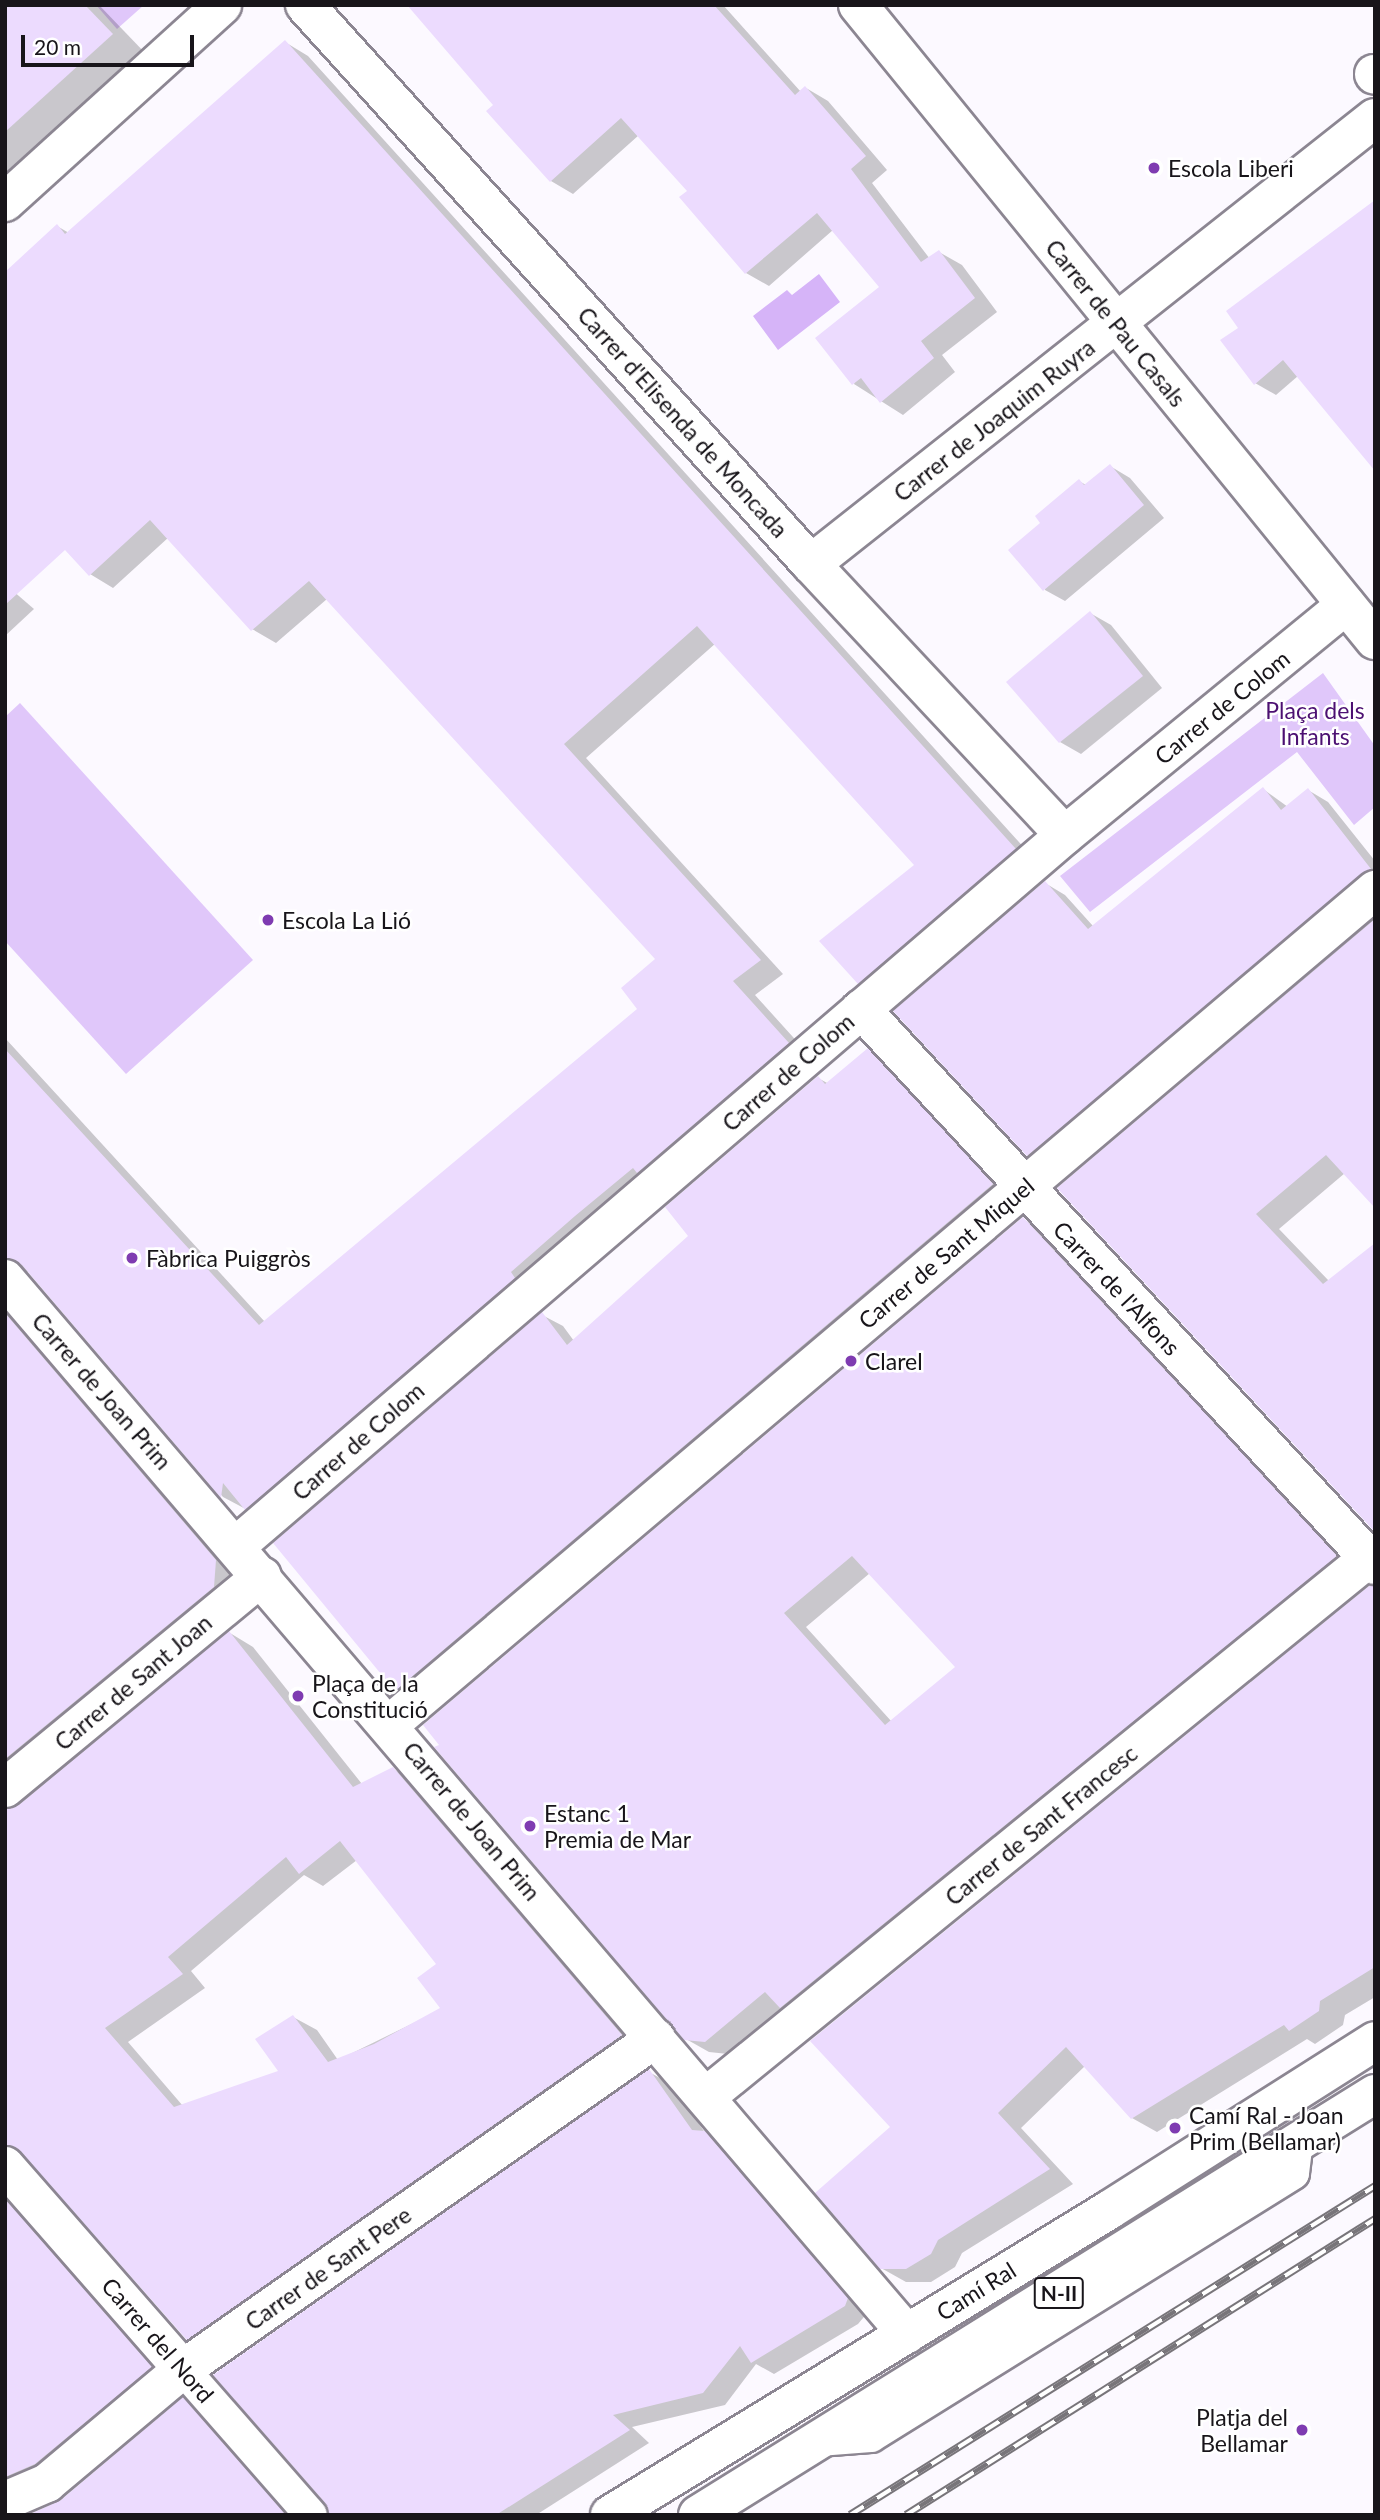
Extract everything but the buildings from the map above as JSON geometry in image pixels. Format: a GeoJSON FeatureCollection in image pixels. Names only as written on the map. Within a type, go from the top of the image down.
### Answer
{"type":"FeatureCollection","features":[{"type":"Feature","properties":{"kind":"street"},"geometry":{"type":"LineString","coordinates":[[5,202],[222,5]]}},
{"type":"Feature","properties":{"kind":"street","name":"Carrer d'Elisenda de Moncada"},"geometry":{"type":"LineString","coordinates":[[305,5],[811,564],[1065,835]]}},
{"type":"Feature","properties":{"kind":"street","name":"Carrer de Pau Casals"},"geometry":{"type":"LineString","coordinates":[[858,5],[1375,640]]}},
{"type":"Feature","properties":{"kind":"street","name":"Carrer de Joaquim Ruyra"},"geometry":{"type":"LineString","coordinates":[[811,564],[1375,118]]}},
{"type":"Feature","properties":{"kind":"street","name":"Carrer de Colom"},"geometry":{"type":"LineString","coordinates":[[236,1546],[1065,835],[1346,605]]}},
{"type":"Feature","properties":{"kind":"street","name":"Carrer de Sant Miquel"},"geometry":{"type":"LineString","coordinates":[[390,1724],[1375,890]]}},
{"type":"Feature","properties":{"kind":"street","name":"Carrer de l'Alfons"},"geometry":{"type":"LineString","coordinates":[[861,1009],[1373,1559]]}},
{"type":"Feature","properties":{"kind":"street","name":"Carrer de Joan Prim"},"geometry":{"type":"LineString","coordinates":[[5,1279],[390,1724],[907,2334]]}},
{"type":"Feature","properties":{"kind":"street","name":"Carrer de Sant Francesc"},"geometry":{"type":"LineString","coordinates":[[707,2096],[1373,1559]]}},
{"type":"Feature","properties":{"kind":"street","name":"Carrer de Sant Joan"},"geometry":{"type":"LineString","coordinates":[[5,1788],[261,1576]]}},
{"type":"Feature","properties":{"kind":"street","name":"Carrer de Sant Pere"},"geometry":{"type":"LineString","coordinates":[[5,2501],[47,2483],[183,2369],[656,2038]]}},
{"type":"Feature","properties":{"kind":"street","name":"Camí Ral"},"geometry":{"type":"LineString","coordinates":[[610,2515],[907,2334],[1375,2041]]}},
{"type":"Feature","properties":{"kind":"street","name":"Camí Ral"},"geometry":{"type":"LineString","coordinates":[[698,2515],[1375,2094]]}},
{"type":"Feature","properties":{"kind":"street","name":"Carrer del Nord"},"geometry":{"type":"LineString","coordinates":[[5,2165],[183,2369]]}},
{"type":"Feature","properties":{"kind":"lane","name":"Carrer del Nord"},"geometry":{"type":"LineString","coordinates":[[183,2369],[311,2515]]}},
{"type":"Feature","properties":{"kind":"green space"},"geometry":{"type":"Polygon","coordinates":[[[96,5],[144,5],[117,29],[96,5]]]}},
{"type":"Feature","properties":{"kind":"green space","name":"Plaça dels Infants"},"geometry":{"type":"Polygon","coordinates":[[[1323,673],[1375,746],[1375,807],[1354,825],[1297,752],[1090,912],[1060,876],[1323,673]]]}},
{"type":"Feature","properties":{"kind":"green space"},"geometry":{"type":"Polygon","coordinates":[[[20,703],[253,960],[126,1074],[5,941],[5,717],[20,703]]]}},
{"type":"Feature","properties":{"kind":"shaded area"},"geometry":{"type":"Polygon","coordinates":[[[819,274],[840,302],[778,350],[753,316],[787,290],[792,295],[819,274]]]}},
{"type":"Feature","properties":{"kind":"railway"},"geometry":{"type":"LineString","coordinates":[[850,2515],[1375,2186]]}},
{"type":"Feature","properties":{"kind":"railway"},"geometry":{"type":"LineString","coordinates":[[906,2515],[1375,2219]]}},
{"type":"Feature","properties":{"kind":"place","name":"Escola Liberi"},"geometry":{"type":"Point","coordinates":[1154,168]}},
{"type":"Feature","properties":{"kind":"place","name":"Escola La Lió"},"geometry":{"type":"Point","coordinates":[268,920]}},
{"type":"Feature","properties":{"kind":"place","name":"Fàbrica Puiggròs"},"geometry":{"type":"Point","coordinates":[132,1258]}},
{"type":"Feature","properties":{"kind":"place","name":"Clarel"},"geometry":{"type":"Point","coordinates":[851,1361]}},
{"type":"Feature","properties":{"kind":"place","name":"Plaça de la Constitució"},"geometry":{"type":"Point","coordinates":[298,1696]}},
{"type":"Feature","properties":{"kind":"place","name":"Estanc 1 Premia de Mar"},"geometry":{"type":"Point","coordinates":[530,1826]}},
{"type":"Feature","properties":{"kind":"place","name":"Camí Ral - Joan Prim (Bellamar)"},"geometry":{"type":"Point","coordinates":[1175,2128]}},
{"type":"Feature","properties":{"kind":"place","name":"Platja del Bellamar"},"geometry":{"type":"Point","coordinates":[1302,2430]}}]}
